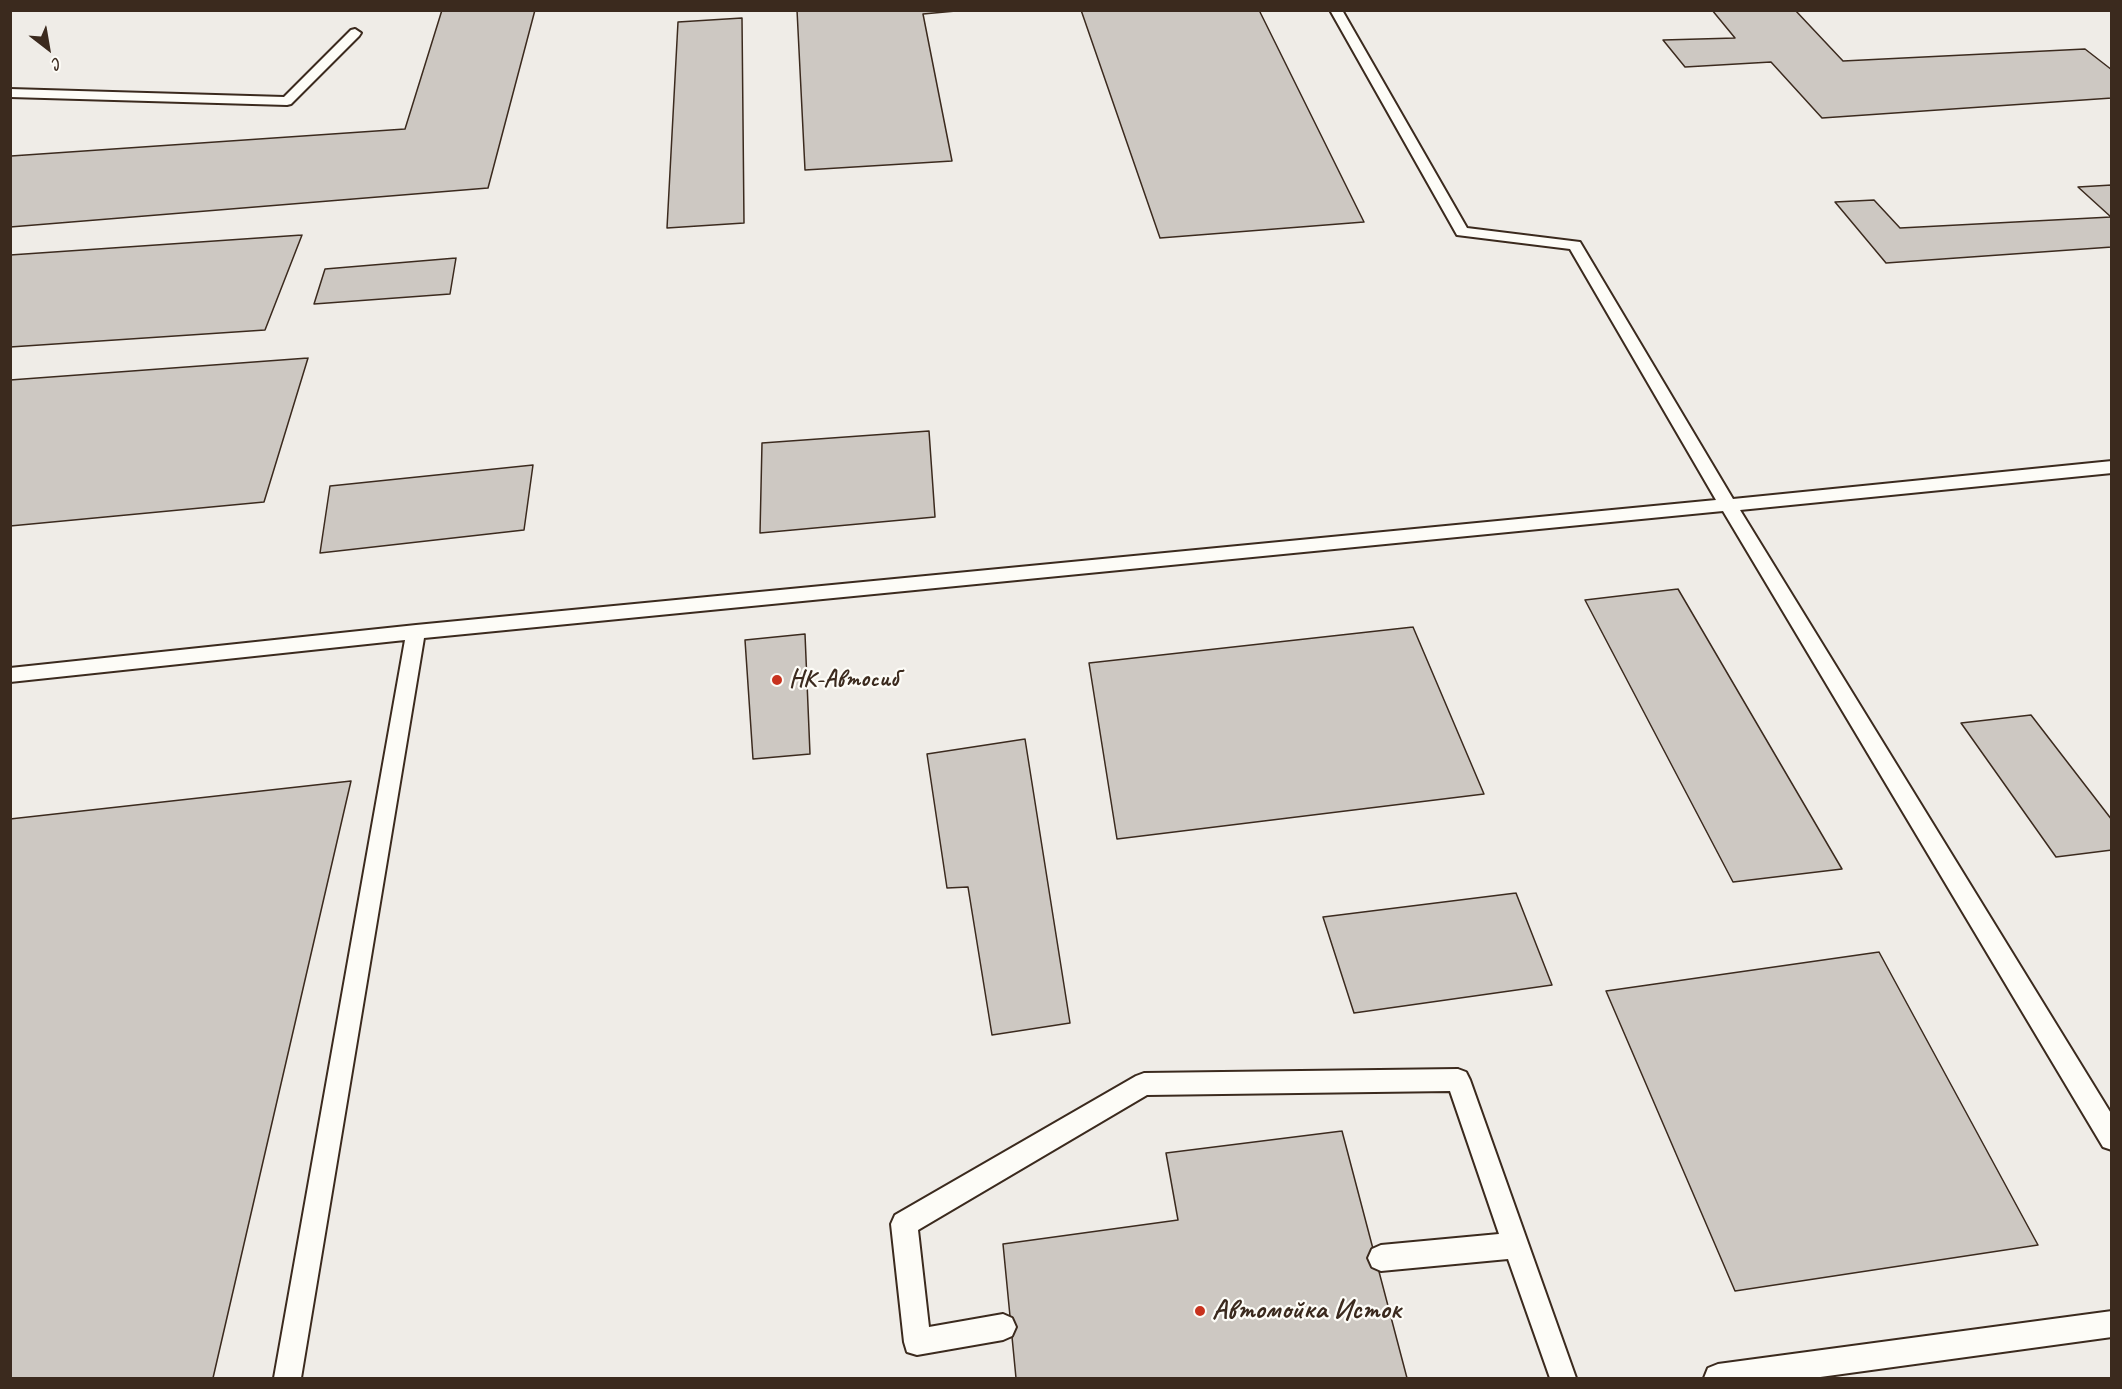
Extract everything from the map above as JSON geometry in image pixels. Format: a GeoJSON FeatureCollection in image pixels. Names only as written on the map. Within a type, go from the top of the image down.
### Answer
{"type":"FeatureCollection","features":[{"type":"Feature","properties":{"kind":"lane"},"geometry":{"type":"LineString","coordinates":[[1336,10],[1461,232],[1575,245],[1728,505],[2112,1138]]}},
{"type":"Feature","properties":{"kind":"lane"},"geometry":{"type":"LineString","coordinates":[[10,93],[287,101],[355,33]]}},
{"type":"Feature","properties":{"kind":"lane"},"geometry":{"type":"LineString","coordinates":[[10,675],[416,632],[2112,467]]}},
{"type":"Feature","properties":{"kind":"lane"},"geometry":{"type":"LineString","coordinates":[[287,1378],[416,632]]}},
{"type":"Feature","properties":{"kind":"lane"},"geometry":{"type":"LineString","coordinates":[[1003,1327],[917,1342],[904,1224],[1144,1084],[1458,1080],[1563,1378]]}},
{"type":"Feature","properties":{"kind":"lane"},"geometry":{"type":"LineString","coordinates":[[1381,1258],[1517,1245]]}},
{"type":"Feature","properties":{"kind":"lane"},"geometry":{"type":"LineString","coordinates":[[1718,1378],[2112,1324]]}},
{"type":"Feature","properties":{"kind":"shaded area"},"geometry":{"type":"Polygon","coordinates":[[[11,11],[2111,11],[2111,1378],[11,1378],[11,11]]]}},
{"type":"Feature","properties":{"kind":"building"},"geometry":{"type":"Polygon","coordinates":[[[442,10],[535,10],[488,188],[10,227],[11,156],[405,129],[442,10]]]}},
{"type":"Feature","properties":{"kind":"building"},"geometry":{"type":"Polygon","coordinates":[[[797,10],[967,10],[923,14],[952,161],[805,170],[797,10]]]}},
{"type":"Feature","properties":{"kind":"building"},"geometry":{"type":"Polygon","coordinates":[[[1081,10],[1259,10],[1364,222],[1160,238],[1081,10]]]}},
{"type":"Feature","properties":{"kind":"building"},"geometry":{"type":"Polygon","coordinates":[[[1712,10],[1795,10],[1843,61],[2085,49],[2112,70],[2112,98],[1822,118],[1771,62],[1685,67],[1663,40],[1735,38],[1712,10]]]}},
{"type":"Feature","properties":{"kind":"building"},"geometry":{"type":"Polygon","coordinates":[[[742,18],[744,223],[667,228],[678,22],[742,18]]]}},
{"type":"Feature","properties":{"kind":"building"},"geometry":{"type":"Polygon","coordinates":[[[2112,185],[2112,247],[1886,263],[1835,202],[1874,200],[1900,228],[2111,217],[2078,187],[2112,185]]]}},
{"type":"Feature","properties":{"kind":"building"},"geometry":{"type":"Polygon","coordinates":[[[302,235],[265,330],[10,347],[10,255],[302,235]]]}},
{"type":"Feature","properties":{"kind":"building"},"geometry":{"type":"Polygon","coordinates":[[[456,258],[450,294],[314,304],[325,269],[456,258]]]}},
{"type":"Feature","properties":{"kind":"building"},"geometry":{"type":"Polygon","coordinates":[[[308,358],[264,502],[10,526],[10,380],[308,358]]]}},
{"type":"Feature","properties":{"kind":"building"},"geometry":{"type":"Polygon","coordinates":[[[929,431],[935,517],[760,533],[762,443],[929,431]]]}},
{"type":"Feature","properties":{"kind":"building"},"geometry":{"type":"Polygon","coordinates":[[[533,465],[524,530],[320,553],[330,486],[533,465]]]}},
{"type":"Feature","properties":{"kind":"building"},"geometry":{"type":"Polygon","coordinates":[[[1678,589],[1842,869],[1733,882],[1585,600],[1678,589]]]}},
{"type":"Feature","properties":{"kind":"building"},"geometry":{"type":"Polygon","coordinates":[[[1413,627],[1484,794],[1117,839],[1089,663],[1413,627]]]}},
{"type":"Feature","properties":{"kind":"building"},"geometry":{"type":"Polygon","coordinates":[[[805,634],[810,754],[753,759],[745,640],[805,634]]]}},
{"type":"Feature","properties":{"kind":"building"},"geometry":{"type":"Polygon","coordinates":[[[2031,715],[2112,820],[2112,850],[2056,857],[1961,723],[2031,715]]]}},
{"type":"Feature","properties":{"kind":"building"},"geometry":{"type":"Polygon","coordinates":[[[1025,739],[1070,1023],[992,1035],[968,887],[947,888],[927,754],[1025,739]]]}},
{"type":"Feature","properties":{"kind":"building"},"geometry":{"type":"Polygon","coordinates":[[[351,781],[213,1378],[10,1378],[10,819],[351,781]]]}},
{"type":"Feature","properties":{"kind":"building"},"geometry":{"type":"Polygon","coordinates":[[[1516,893],[1552,985],[1354,1013],[1323,917],[1516,893]]]}},
{"type":"Feature","properties":{"kind":"building"},"geometry":{"type":"Polygon","coordinates":[[[1879,952],[2038,1245],[1735,1291],[1606,991],[1879,952]]]}},
{"type":"Feature","properties":{"kind":"building","name":"Автомойка Исток"},"geometry":{"type":"Polygon","coordinates":[[[1342,1131],[1407,1378],[1016,1378],[1003,1244],[1178,1220],[1166,1153],[1342,1131]]]}},
{"type":"Feature","properties":{"kind":"place","name":"НК-Автосиб"},"geometry":{"type":"Point","coordinates":[777,680]}},
{"type":"Feature","properties":{"kind":"place","name":"Автомойка Исток"},"geometry":{"type":"Point","coordinates":[1200,1311]}}]}
